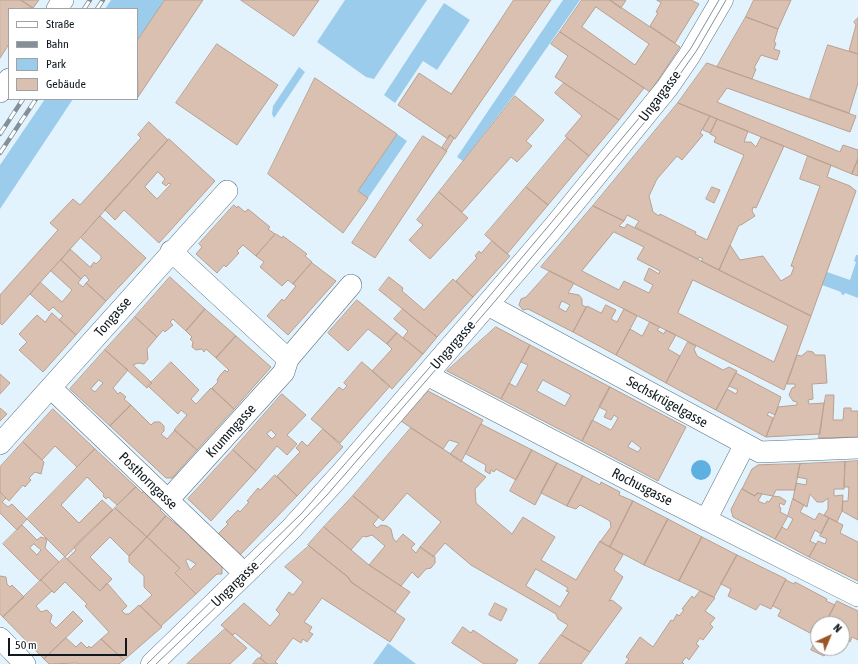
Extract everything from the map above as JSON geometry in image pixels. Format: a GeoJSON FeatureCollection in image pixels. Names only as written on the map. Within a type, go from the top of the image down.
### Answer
{"type":"FeatureCollection","features":[{"type":"Feature","properties":{"kind":"main road","name":"Ungargasse"},"geometry":{"type":"LineString","coordinates":[[152,664],[290,529],[341,474],[488,305],[642,120],[689,56],[722,0]]}},
{"type":"Feature","properties":{"kind":"street"},"geometry":{"type":"LineString","coordinates":[[0,92],[8,80]]}},
{"type":"Feature","properties":{"kind":"street","name":"Tongasse"},"geometry":{"type":"LineString","coordinates":[[0,444],[171,252],[227,192]]}},
{"type":"Feature","properties":{"kind":"street"},"geometry":{"type":"LineString","coordinates":[[171,252],[288,358]]}},
{"type":"Feature","properties":{"kind":"street","name":"Krummgasse"},"geometry":{"type":"LineString","coordinates":[[168,500],[284,372],[288,358],[351,285]]}},
{"type":"Feature","properties":{"kind":"street","name":"Sechskrügelgasse"},"geometry":{"type":"LineString","coordinates":[[488,305],[760,452],[858,448]]}},
{"type":"Feature","properties":{"kind":"street","name":"Rochusgasse"},"geometry":{"type":"LineString","coordinates":[[427,375],[706,520],[858,596]]}},
{"type":"Feature","properties":{"kind":"street","name":"Posthorngasse"},"geometry":{"type":"LineString","coordinates":[[51,388],[245,574]]}},
{"type":"Feature","properties":{"kind":"street"},"geometry":{"type":"LineString","coordinates":[[706,520],[745,444]]}},
{"type":"Feature","properties":{"kind":"street"},"geometry":{"type":"LineString","coordinates":[[0,638],[25,664]]}},
{"type":"Feature","properties":{"kind":"green space"},"geometry":{"type":"Polygon","coordinates":[[[111,0],[165,0],[138,40],[138,8],[106,8],[111,0]]]}},
{"type":"Feature","properties":{"kind":"green space"},"geometry":{"type":"Polygon","coordinates":[[[345,0],[427,0],[374,79],[366,77],[317,42],[345,0]]]}},
{"type":"Feature","properties":{"kind":"green space"},"geometry":{"type":"Polygon","coordinates":[[[563,0],[580,0],[514,95],[463,161],[457,157],[563,0]]]}},
{"type":"Feature","properties":{"kind":"green space"},"geometry":{"type":"Polygon","coordinates":[[[444,3],[470,20],[437,70],[423,61],[395,103],[384,95],[444,3]]]}},
{"type":"Feature","properties":{"kind":"green space"},"geometry":{"type":"Polygon","coordinates":[[[299,67],[305,72],[274,118],[272,114],[273,106],[299,67]]]}},
{"type":"Feature","properties":{"kind":"green space"},"geometry":{"type":"Polygon","coordinates":[[[44,100],[72,100],[0,209],[0,165],[44,100]]]}},
{"type":"Feature","properties":{"kind":"green space"},"geometry":{"type":"Polygon","coordinates":[[[397,134],[407,141],[368,198],[358,191],[397,134]]]}},
{"type":"Feature","properties":{"kind":"green space"},"geometry":{"type":"Polygon","coordinates":[[[856,255],[858,255],[858,298],[845,293],[844,295],[841,294],[841,292],[822,285],[827,272],[850,280],[856,262],[854,261],[856,255]]]}},
{"type":"Feature","properties":{"kind":"green space"},"geometry":{"type":"Polygon","coordinates":[[[388,643],[416,664],[373,664],[388,643]]]}},
{"type":"Feature","properties":{"kind":"shaded area"},"geometry":{"type":"Polygon","coordinates":[[[701,460],[708,463],[711,470],[708,477],[701,480],[694,477],[691,470],[694,463],[701,460]]]}},
{"type":"Feature","properties":{"kind":"building"},"geometry":{"type":"Polygon","coordinates":[[[0,0],[21,0],[33,8],[8,8],[8,46],[0,58],[0,0]]]}},
{"type":"Feature","properties":{"kind":"building"},"geometry":{"type":"Polygon","coordinates":[[[21,0],[39,0],[33,8],[21,0]]]}},
{"type":"Feature","properties":{"kind":"building"},"geometry":{"type":"Polygon","coordinates":[[[165,0],[203,0],[138,97],[138,40],[165,0]]]}},
{"type":"Feature","properties":{"kind":"building"},"geometry":{"type":"Polygon","coordinates":[[[241,0],[319,0],[294,36],[241,0]]]}},
{"type":"Feature","properties":{"kind":"building"},"geometry":{"type":"Polygon","coordinates":[[[514,0],[551,0],[455,139],[450,135],[448,139],[398,105],[419,73],[451,94],[514,0]]]}},
{"type":"Feature","properties":{"kind":"building"},"geometry":{"type":"Polygon","coordinates":[[[582,0],[610,0],[680,47],[650,92],[560,32],[582,0]],[[596,7],[582,27],[635,65],[649,44],[596,7]]]}},
{"type":"Feature","properties":{"kind":"building"},"geometry":{"type":"Polygon","coordinates":[[[610,0],[626,0],[621,8],[610,0]]]}},
{"type":"Feature","properties":{"kind":"building"},"geometry":{"type":"Polygon","coordinates":[[[657,0],[691,0],[699,4],[675,43],[650,26],[658,13],[656,12],[661,3],[657,0]]]}},
{"type":"Feature","properties":{"kind":"building"},"geometry":{"type":"Polygon","coordinates":[[[754,0],[791,0],[778,29],[746,17],[754,0]]]}},
{"type":"Feature","properties":{"kind":"building"},"geometry":{"type":"Polygon","coordinates":[[[746,17],[778,29],[774,42],[776,43],[774,49],[780,51],[777,60],[761,55],[754,68],[756,69],[752,79],[717,67],[746,17]]]}},
{"type":"Feature","properties":{"kind":"building"},"geometry":{"type":"Polygon","coordinates":[[[858,18],[858,54],[849,51],[856,25],[854,22],[858,18]]]}},
{"type":"Feature","properties":{"kind":"building"},"geometry":{"type":"Polygon","coordinates":[[[560,32],[644,88],[619,120],[555,77],[568,56],[551,44],[560,32]]]}},
{"type":"Feature","properties":{"kind":"building"},"geometry":{"type":"Polygon","coordinates":[[[217,44],[278,85],[237,145],[176,103],[217,44]]]}},
{"type":"Feature","properties":{"kind":"building"},"geometry":{"type":"Polygon","coordinates":[[[828,45],[858,54],[858,83],[849,113],[810,99],[828,45]]]}},
{"type":"Feature","properties":{"kind":"building"},"geometry":{"type":"Polygon","coordinates":[[[707,63],[856,116],[850,132],[727,88],[717,102],[840,152],[843,145],[858,150],[858,159],[852,174],[678,103],[707,63]]]}},
{"type":"Feature","properties":{"kind":"building"},"geometry":{"type":"Polygon","coordinates":[[[315,78],[397,134],[358,191],[368,198],[343,233],[268,174],[315,78]]]}},
{"type":"Feature","properties":{"kind":"building"},"geometry":{"type":"Polygon","coordinates":[[[564,83],[619,120],[589,156],[565,136],[582,116],[555,93],[564,83]]]}},
{"type":"Feature","properties":{"kind":"building"},"geometry":{"type":"Polygon","coordinates":[[[515,96],[544,120],[526,141],[532,146],[517,162],[511,157],[462,212],[439,192],[515,96]]]}},
{"type":"Feature","properties":{"kind":"building"},"geometry":{"type":"Polygon","coordinates":[[[678,103],[710,116],[700,133],[703,135],[682,160],[677,156],[657,179],[649,196],[653,212],[696,232],[695,234],[707,240],[744,155],[714,142],[716,137],[710,134],[717,119],[748,131],[744,142],[751,142],[756,147],[761,137],[784,146],[756,208],[753,207],[752,211],[755,216],[739,225],[719,270],[701,261],[703,259],[699,257],[698,259],[635,227],[639,221],[627,215],[624,221],[593,206],[678,103]]]}},
{"type":"Feature","properties":{"kind":"building"},"geometry":{"type":"Polygon","coordinates":[[[710,116],[717,119],[710,133],[703,130],[710,116]]]}},
{"type":"Feature","properties":{"kind":"building"},"geometry":{"type":"Polygon","coordinates":[[[149,122],[168,140],[2,325],[0,323],[0,295],[58,230],[50,223],[73,199],[80,205],[141,138],[138,135],[149,122]]]}},
{"type":"Feature","properties":{"kind":"building"},"geometry":{"type":"Polygon","coordinates":[[[450,135],[454,138],[446,151],[442,148],[450,135]]]}},
{"type":"Feature","properties":{"kind":"building"},"geometry":{"type":"Polygon","coordinates":[[[423,136],[447,151],[375,258],[352,243],[423,136]]]}},
{"type":"Feature","properties":{"kind":"building"},"geometry":{"type":"Polygon","coordinates":[[[567,138],[589,156],[548,205],[526,187],[567,138]]]}},
{"type":"Feature","properties":{"kind":"building"},"geometry":{"type":"Polygon","coordinates":[[[169,139],[215,181],[159,243],[124,210],[115,220],[105,210],[169,139]],[[158,172],[145,187],[157,199],[171,184],[169,183],[166,186],[162,183],[165,179],[158,172]]]}},
{"type":"Feature","properties":{"kind":"building"},"geometry":{"type":"Polygon","coordinates":[[[808,156],[831,165],[827,177],[850,186],[856,191],[811,316],[719,270],[730,245],[740,260],[763,256],[781,281],[791,275],[794,267],[791,266],[820,186],[800,179],[808,156]]]}},
{"type":"Feature","properties":{"kind":"building"},"geometry":{"type":"Polygon","coordinates":[[[858,159],[858,176],[852,174],[858,159]]]}},
{"type":"Feature","properties":{"kind":"building"},"geometry":{"type":"Polygon","coordinates":[[[526,187],[548,205],[507,254],[485,235],[526,187]]]}},
{"type":"Feature","properties":{"kind":"building"},"geometry":{"type":"Polygon","coordinates":[[[712,187],[720,190],[714,203],[706,199],[712,187]]]}},
{"type":"Feature","properties":{"kind":"building"},"geometry":{"type":"Polygon","coordinates":[[[439,192],[468,218],[430,259],[409,240],[423,225],[417,220],[439,192]]]}},
{"type":"Feature","properties":{"kind":"building"},"geometry":{"type":"Polygon","coordinates":[[[234,205],[237,208],[238,206],[245,212],[248,209],[270,227],[268,229],[275,234],[256,256],[243,245],[237,251],[239,253],[226,267],[224,265],[217,273],[196,254],[202,247],[199,244],[234,205]]]}},
{"type":"Feature","properties":{"kind":"building"},"geometry":{"type":"Polygon","coordinates":[[[593,206],[624,221],[619,226],[625,228],[627,224],[811,316],[784,390],[541,267],[593,206]],[[614,232],[582,271],[619,290],[624,281],[649,293],[653,285],[644,280],[649,268],[659,274],[660,271],[637,259],[644,247],[614,232]],[[693,280],[678,313],[774,362],[788,326],[693,280]]]}},
{"type":"Feature","properties":{"kind":"building"},"geometry":{"type":"Polygon","coordinates":[[[100,216],[146,258],[106,301],[86,283],[89,280],[85,275],[81,279],[61,260],[70,249],[90,267],[92,267],[91,266],[94,262],[96,264],[101,259],[101,256],[81,238],[100,216]]]}},
{"type":"Feature","properties":{"kind":"building"},"geometry":{"type":"Polygon","coordinates":[[[276,234],[282,238],[283,236],[307,254],[305,256],[312,262],[293,284],[288,280],[282,286],[260,267],[264,262],[256,256],[276,234]]]}},
{"type":"Feature","properties":{"kind":"building"},"geometry":{"type":"Polygon","coordinates":[[[492,241],[510,256],[473,297],[456,281],[477,258],[475,256],[479,251],[481,253],[492,241]]]}},
{"type":"Feature","properties":{"kind":"building"},"geometry":{"type":"Polygon","coordinates":[[[61,260],[81,279],[78,283],[83,287],[86,283],[106,301],[76,335],[59,320],[63,316],[53,307],[49,311],[30,294],[40,282],[62,302],[72,290],[51,271],[61,260]]]}},
{"type":"Feature","properties":{"kind":"building"},"geometry":{"type":"Polygon","coordinates":[[[312,263],[336,281],[288,335],[267,316],[282,299],[284,301],[296,286],[293,284],[312,263]]]}},
{"type":"Feature","properties":{"kind":"building"},"geometry":{"type":"Polygon","coordinates":[[[550,271],[574,283],[568,293],[579,295],[582,299],[582,305],[586,307],[573,332],[528,309],[523,310],[519,305],[521,299],[526,297],[550,271]],[[562,301],[559,308],[566,312],[570,305],[562,301]]]}},
{"type":"Feature","properties":{"kind":"building"},"geometry":{"type":"Polygon","coordinates":[[[170,277],[205,309],[186,331],[173,319],[170,322],[173,325],[165,332],[163,330],[157,337],[135,317],[170,277]]]}},
{"type":"Feature","properties":{"kind":"building"},"geometry":{"type":"Polygon","coordinates":[[[389,277],[403,288],[402,291],[424,310],[453,279],[473,297],[437,337],[379,290],[389,277]]]}},
{"type":"Feature","properties":{"kind":"building"},"geometry":{"type":"Polygon","coordinates":[[[357,300],[397,333],[387,344],[368,329],[348,351],[328,333],[357,300]]]}},
{"type":"Feature","properties":{"kind":"building"},"geometry":{"type":"Polygon","coordinates":[[[606,305],[616,310],[611,319],[617,322],[624,309],[637,316],[616,355],[573,332],[587,306],[601,313],[606,305]]]}},
{"type":"Feature","properties":{"kind":"building"},"geometry":{"type":"Polygon","coordinates":[[[205,309],[236,336],[216,358],[206,349],[204,352],[202,349],[196,350],[192,347],[193,342],[190,339],[192,337],[186,331],[205,309]]]}},
{"type":"Feature","properties":{"kind":"building"},"geometry":{"type":"Polygon","coordinates":[[[403,309],[437,337],[423,354],[403,338],[408,331],[394,319],[403,309]]]}},
{"type":"Feature","properties":{"kind":"building"},"geometry":{"type":"Polygon","coordinates":[[[52,313],[76,335],[43,372],[19,350],[27,342],[19,334],[37,315],[45,322],[52,313]]]}},
{"type":"Feature","properties":{"kind":"building"},"geometry":{"type":"Polygon","coordinates":[[[135,317],[157,337],[147,349],[148,359],[144,364],[138,363],[133,365],[152,383],[147,388],[105,350],[135,317]]]}},
{"type":"Feature","properties":{"kind":"building"},"geometry":{"type":"Polygon","coordinates":[[[650,322],[660,327],[657,330],[664,334],[666,330],[676,335],[668,349],[680,356],[666,383],[616,355],[630,329],[642,336],[650,322]]]}},
{"type":"Feature","properties":{"kind":"building"},"geometry":{"type":"Polygon","coordinates":[[[496,327],[530,345],[501,399],[447,371],[496,327]]]}},
{"type":"Feature","properties":{"kind":"building"},"geometry":{"type":"Polygon","coordinates":[[[397,333],[423,354],[392,389],[372,371],[392,349],[387,344],[397,333]]]}},
{"type":"Feature","properties":{"kind":"building"},"geometry":{"type":"Polygon","coordinates":[[[236,336],[271,367],[234,409],[212,388],[218,382],[217,380],[221,374],[225,370],[227,372],[229,370],[216,358],[236,336]]]}},
{"type":"Feature","properties":{"kind":"building"},"geometry":{"type":"Polygon","coordinates":[[[688,342],[696,346],[694,349],[697,356],[723,370],[729,367],[737,371],[716,410],[666,383],[688,342]]]}},
{"type":"Feature","properties":{"kind":"building"},"geometry":{"type":"Polygon","coordinates":[[[530,345],[610,387],[582,441],[501,399],[509,383],[516,387],[528,365],[521,362],[530,345]],[[543,380],[537,391],[565,406],[571,395],[543,380]]]}},
{"type":"Feature","properties":{"kind":"building"},"geometry":{"type":"Polygon","coordinates":[[[105,350],[128,370],[113,388],[118,394],[120,392],[126,397],[124,399],[131,405],[110,426],[70,389],[105,350]],[[99,380],[91,389],[95,392],[103,383],[99,380]]]}},
{"type":"Feature","properties":{"kind":"building"},"geometry":{"type":"Polygon","coordinates":[[[808,351],[813,352],[815,355],[825,355],[827,383],[812,384],[813,399],[808,400],[809,404],[824,403],[820,434],[766,437],[778,407],[797,405],[797,402],[793,401],[789,395],[792,388],[795,387],[795,384],[787,384],[797,355],[801,356],[808,351]]]}},
{"type":"Feature","properties":{"kind":"building"},"geometry":{"type":"Polygon","coordinates":[[[171,362],[199,390],[191,399],[196,404],[211,388],[234,409],[197,450],[174,430],[187,415],[181,410],[178,414],[148,386],[171,362]]]}},
{"type":"Feature","properties":{"kind":"building"},"geometry":{"type":"Polygon","coordinates":[[[362,362],[390,386],[340,443],[311,419],[339,387],[343,390],[347,386],[344,383],[362,362]]]}},
{"type":"Feature","properties":{"kind":"building"},"geometry":{"type":"Polygon","coordinates":[[[736,373],[781,397],[775,415],[769,412],[767,415],[773,418],[766,437],[716,410],[727,389],[736,394],[738,390],[729,386],[736,373]]]}},
{"type":"Feature","properties":{"kind":"building"},"geometry":{"type":"Polygon","coordinates":[[[0,374],[10,383],[0,394],[0,374]]]}},
{"type":"Feature","properties":{"kind":"building"},"geometry":{"type":"Polygon","coordinates":[[[610,387],[686,427],[658,481],[582,441],[592,420],[611,430],[618,418],[614,415],[611,420],[604,417],[607,411],[599,407],[610,387]],[[632,441],[628,447],[638,452],[641,448],[632,441]]]}},
{"type":"Feature","properties":{"kind":"building"},"geometry":{"type":"Polygon","coordinates":[[[428,391],[483,420],[461,462],[450,454],[459,443],[449,440],[443,449],[401,421],[428,391]]]}},
{"type":"Feature","properties":{"kind":"building"},"geometry":{"type":"Polygon","coordinates":[[[282,394],[306,415],[287,435],[297,444],[287,455],[277,446],[256,471],[233,450],[282,394]],[[271,430],[267,434],[272,439],[276,435],[271,430]]]}},
{"type":"Feature","properties":{"kind":"building"},"geometry":{"type":"Polygon","coordinates":[[[826,395],[834,395],[833,420],[843,420],[844,408],[851,408],[851,411],[858,411],[858,437],[819,438],[826,395]]]}},
{"type":"Feature","properties":{"kind":"building"},"geometry":{"type":"Polygon","coordinates":[[[131,405],[151,425],[154,422],[160,422],[164,426],[164,431],[161,434],[167,439],[175,430],[197,450],[172,478],[166,478],[110,426],[131,405]]]}},
{"type":"Feature","properties":{"kind":"building"},"geometry":{"type":"Polygon","coordinates":[[[0,408],[7,414],[0,421],[0,408]]]}},
{"type":"Feature","properties":{"kind":"building"},"geometry":{"type":"Polygon","coordinates":[[[53,409],[95,449],[77,467],[55,446],[42,460],[23,442],[53,409]]]}},
{"type":"Feature","properties":{"kind":"building"},"geometry":{"type":"Polygon","coordinates":[[[481,424],[532,450],[516,480],[496,469],[494,472],[491,470],[490,474],[485,471],[486,465],[466,454],[481,424]]]}},
{"type":"Feature","properties":{"kind":"building"},"geometry":{"type":"Polygon","coordinates":[[[411,428],[486,477],[475,489],[476,503],[512,534],[523,517],[555,537],[541,560],[576,580],[600,541],[623,555],[614,570],[623,577],[609,601],[612,600],[622,608],[590,652],[561,635],[568,625],[558,619],[556,614],[471,565],[445,543],[433,557],[420,547],[441,522],[407,493],[383,521],[353,496],[411,428]],[[536,569],[526,586],[560,607],[569,592],[566,591],[568,588],[536,569]]]}},
{"type":"Feature","properties":{"kind":"building"},"geometry":{"type":"Polygon","coordinates":[[[323,429],[343,447],[297,496],[277,476],[300,452],[296,448],[302,441],[307,446],[323,429]]]}},
{"type":"Feature","properties":{"kind":"building"},"geometry":{"type":"Polygon","coordinates":[[[23,442],[44,462],[41,474],[35,472],[29,478],[31,480],[25,487],[23,485],[9,501],[0,492],[0,467],[23,442]]]}},
{"type":"Feature","properties":{"kind":"building"},"geometry":{"type":"Polygon","coordinates":[[[95,449],[136,487],[117,505],[108,497],[106,499],[103,496],[104,494],[87,477],[61,505],[79,523],[102,500],[113,510],[65,557],[27,519],[95,449]]]}},
{"type":"Feature","properties":{"kind":"building"},"geometry":{"type":"Polygon","coordinates":[[[233,450],[256,471],[211,521],[188,499],[233,450]]]}},
{"type":"Feature","properties":{"kind":"building"},"geometry":{"type":"Polygon","coordinates":[[[532,450],[557,463],[535,505],[510,491],[532,450]]]}},
{"type":"Feature","properties":{"kind":"building"},"geometry":{"type":"Polygon","coordinates":[[[858,461],[858,520],[842,511],[843,501],[848,501],[849,487],[844,487],[845,462],[858,461]]]}},
{"type":"Feature","properties":{"kind":"building"},"geometry":{"type":"Polygon","coordinates":[[[845,462],[844,489],[834,489],[834,496],[843,495],[842,511],[837,522],[824,515],[828,509],[828,498],[823,502],[817,502],[810,494],[807,507],[793,499],[796,483],[806,485],[807,479],[797,477],[800,464],[845,462]]]}},
{"type":"Feature","properties":{"kind":"building"},"geometry":{"type":"Polygon","coordinates":[[[557,463],[583,476],[567,506],[541,493],[557,463]]]}},
{"type":"Feature","properties":{"kind":"building"},"geometry":{"type":"Polygon","coordinates":[[[800,464],[795,490],[776,490],[773,496],[757,493],[755,496],[742,489],[752,469],[758,465],[800,464]]]}},
{"type":"Feature","properties":{"kind":"building"},"geometry":{"type":"Polygon","coordinates":[[[275,475],[297,496],[239,556],[217,535],[228,524],[226,522],[238,510],[240,512],[249,502],[247,501],[258,488],[260,490],[275,475]]]}},
{"type":"Feature","properties":{"kind":"building"},"geometry":{"type":"Polygon","coordinates":[[[583,476],[600,485],[601,482],[620,492],[619,495],[633,501],[610,547],[600,542],[611,527],[610,521],[580,505],[576,509],[567,506],[583,476]]]}},
{"type":"Feature","properties":{"kind":"building"},"geometry":{"type":"Polygon","coordinates":[[[136,487],[142,493],[144,490],[163,507],[160,510],[166,516],[147,537],[115,508],[136,487]]]}},
{"type":"Feature","properties":{"kind":"building"},"geometry":{"type":"Polygon","coordinates":[[[742,489],[755,496],[757,493],[762,494],[758,501],[765,504],[767,501],[769,502],[773,496],[780,497],[786,501],[784,505],[780,503],[779,507],[781,508],[780,512],[788,516],[775,539],[733,517],[731,510],[742,489]]]}},
{"type":"Feature","properties":{"kind":"building"},"geometry":{"type":"Polygon","coordinates":[[[0,492],[6,498],[2,502],[8,507],[12,504],[27,519],[17,530],[0,513],[0,492]]]}},
{"type":"Feature","properties":{"kind":"building"},"geometry":{"type":"Polygon","coordinates":[[[353,496],[379,517],[373,524],[377,528],[381,525],[387,526],[391,529],[393,538],[396,542],[403,534],[415,544],[411,548],[416,553],[420,547],[435,557],[435,563],[431,568],[426,569],[418,578],[412,572],[401,586],[369,565],[385,546],[372,535],[366,537],[363,536],[351,550],[324,527],[353,496]]]}},
{"type":"Feature","properties":{"kind":"building"},"geometry":{"type":"Polygon","coordinates":[[[793,499],[804,505],[800,512],[815,520],[819,513],[829,518],[821,534],[815,530],[810,541],[816,544],[809,557],[775,539],[782,527],[787,530],[793,519],[788,516],[793,499]]]}},
{"type":"Feature","properties":{"kind":"building"},"geometry":{"type":"Polygon","coordinates":[[[633,501],[668,519],[644,565],[610,547],[633,501]]]}},
{"type":"Feature","properties":{"kind":"building"},"geometry":{"type":"Polygon","coordinates":[[[115,508],[147,537],[129,556],[110,537],[90,557],[112,579],[100,591],[67,559],[76,550],[74,547],[115,508]]]}},
{"type":"Feature","properties":{"kind":"building"},"geometry":{"type":"Polygon","coordinates":[[[166,516],[191,536],[191,538],[218,563],[222,563],[222,574],[217,574],[196,594],[175,573],[180,568],[147,537],[166,516]],[[188,559],[186,561],[190,570],[196,564],[188,559]]]}},
{"type":"Feature","properties":{"kind":"building"},"geometry":{"type":"Polygon","coordinates":[[[829,518],[843,525],[840,533],[858,542],[858,581],[809,557],[818,541],[825,544],[827,539],[820,536],[829,518]]]}},
{"type":"Feature","properties":{"kind":"building"},"geometry":{"type":"Polygon","coordinates":[[[668,519],[702,537],[679,581],[644,565],[668,519]]]}},
{"type":"Feature","properties":{"kind":"building"},"geometry":{"type":"Polygon","coordinates":[[[22,525],[37,540],[41,537],[47,539],[45,548],[59,562],[40,581],[3,544],[22,525]],[[34,544],[30,548],[37,555],[41,550],[34,544]]]}},
{"type":"Feature","properties":{"kind":"building"},"geometry":{"type":"Polygon","coordinates":[[[324,527],[369,565],[410,592],[395,612],[351,582],[348,577],[308,545],[324,527]]]}},
{"type":"Feature","properties":{"kind":"building"},"geometry":{"type":"Polygon","coordinates":[[[147,537],[180,568],[175,573],[196,594],[161,626],[140,606],[152,595],[144,587],[144,576],[129,562],[129,556],[147,537]]]}},
{"type":"Feature","properties":{"kind":"building"},"geometry":{"type":"Polygon","coordinates":[[[702,537],[737,555],[714,597],[679,581],[702,537]]]}},
{"type":"Feature","properties":{"kind":"building"},"geometry":{"type":"Polygon","coordinates":[[[309,546],[348,577],[351,582],[405,619],[390,642],[322,598],[304,622],[312,627],[309,632],[313,634],[307,642],[303,639],[301,643],[293,638],[275,662],[278,664],[267,664],[260,658],[262,655],[235,633],[233,635],[221,625],[244,603],[270,626],[280,614],[276,610],[289,592],[293,595],[303,582],[285,567],[309,546]]]}},
{"type":"Feature","properties":{"kind":"building"},"geometry":{"type":"Polygon","coordinates":[[[737,555],[786,579],[771,609],[760,604],[756,610],[728,596],[731,589],[721,584],[737,555]]]}},
{"type":"Feature","properties":{"kind":"building"},"geometry":{"type":"Polygon","coordinates":[[[65,557],[100,591],[107,583],[127,606],[122,611],[125,614],[129,614],[139,605],[162,627],[124,660],[101,639],[109,632],[85,606],[87,604],[65,582],[54,593],[41,580],[65,557]]]}},
{"type":"Feature","properties":{"kind":"building"},"geometry":{"type":"Polygon","coordinates":[[[0,576],[6,577],[7,584],[10,587],[12,585],[24,597],[3,617],[0,614],[0,576]]]}},
{"type":"Feature","properties":{"kind":"building"},"geometry":{"type":"Polygon","coordinates":[[[41,580],[52,591],[36,606],[41,612],[47,610],[52,615],[50,622],[56,628],[73,611],[83,621],[44,659],[3,617],[41,580]]]}},
{"type":"Feature","properties":{"kind":"building"},"geometry":{"type":"Polygon","coordinates":[[[786,580],[794,584],[795,582],[827,599],[826,601],[835,605],[829,616],[810,616],[810,633],[778,616],[781,610],[773,606],[786,580]]]}},
{"type":"Feature","properties":{"kind":"building"},"geometry":{"type":"Polygon","coordinates":[[[700,591],[715,598],[705,611],[715,618],[710,624],[713,627],[703,640],[700,638],[696,644],[699,646],[689,660],[686,657],[682,662],[684,664],[625,664],[629,659],[626,657],[640,637],[653,647],[671,620],[673,621],[677,614],[679,616],[684,610],[682,609],[692,596],[694,598],[700,591]]]}},
{"type":"Feature","properties":{"kind":"building"},"geometry":{"type":"Polygon","coordinates":[[[837,601],[858,611],[858,640],[852,637],[850,642],[850,616],[829,616],[837,601]]]}},
{"type":"Feature","properties":{"kind":"building"},"geometry":{"type":"Polygon","coordinates":[[[495,603],[507,609],[501,621],[489,615],[495,603]]]}},
{"type":"Feature","properties":{"kind":"building"},"geometry":{"type":"Polygon","coordinates":[[[463,627],[471,633],[473,630],[518,660],[515,664],[484,664],[452,643],[463,627]]]}},
{"type":"Feature","properties":{"kind":"building"},"geometry":{"type":"Polygon","coordinates":[[[225,629],[247,648],[230,664],[187,664],[225,629]]]}},
{"type":"Feature","properties":{"kind":"building"},"geometry":{"type":"Polygon","coordinates":[[[561,635],[590,652],[581,664],[539,664],[561,635]]]}},
{"type":"Feature","properties":{"kind":"building"},"geometry":{"type":"Polygon","coordinates":[[[66,638],[76,647],[81,642],[87,648],[89,646],[91,648],[101,639],[124,660],[119,664],[49,664],[44,659],[66,638]]]}},
{"type":"Feature","properties":{"kind":"building"},"geometry":{"type":"Polygon","coordinates":[[[258,658],[260,658],[267,664],[253,664],[258,658]]]}},
{"type":"Feature","properties":{"kind":"tram line"},"geometry":{"type":"LineString","coordinates":[[147,664],[302,513],[430,367],[645,111],[691,48],[719,0]]}},
{"type":"Feature","properties":{"kind":"tram line"},"geometry":{"type":"LineString","coordinates":[[156,664],[261,564],[327,495],[496,300],[654,111],[697,50],[726,0]]}},
{"type":"Feature","properties":{"kind":"railway"},"geometry":{"type":"LineString","coordinates":[[85,8],[90,0]]}},
{"type":"Feature","properties":{"kind":"railway"},"geometry":{"type":"LineString","coordinates":[[98,8],[103,0]]}},
{"type":"Feature","properties":{"kind":"railway"},"geometry":{"type":"LineString","coordinates":[[0,134],[22,100]]}},
{"type":"Feature","properties":{"kind":"railway"},"geometry":{"type":"LineString","coordinates":[[0,153],[35,100]]}}]}
